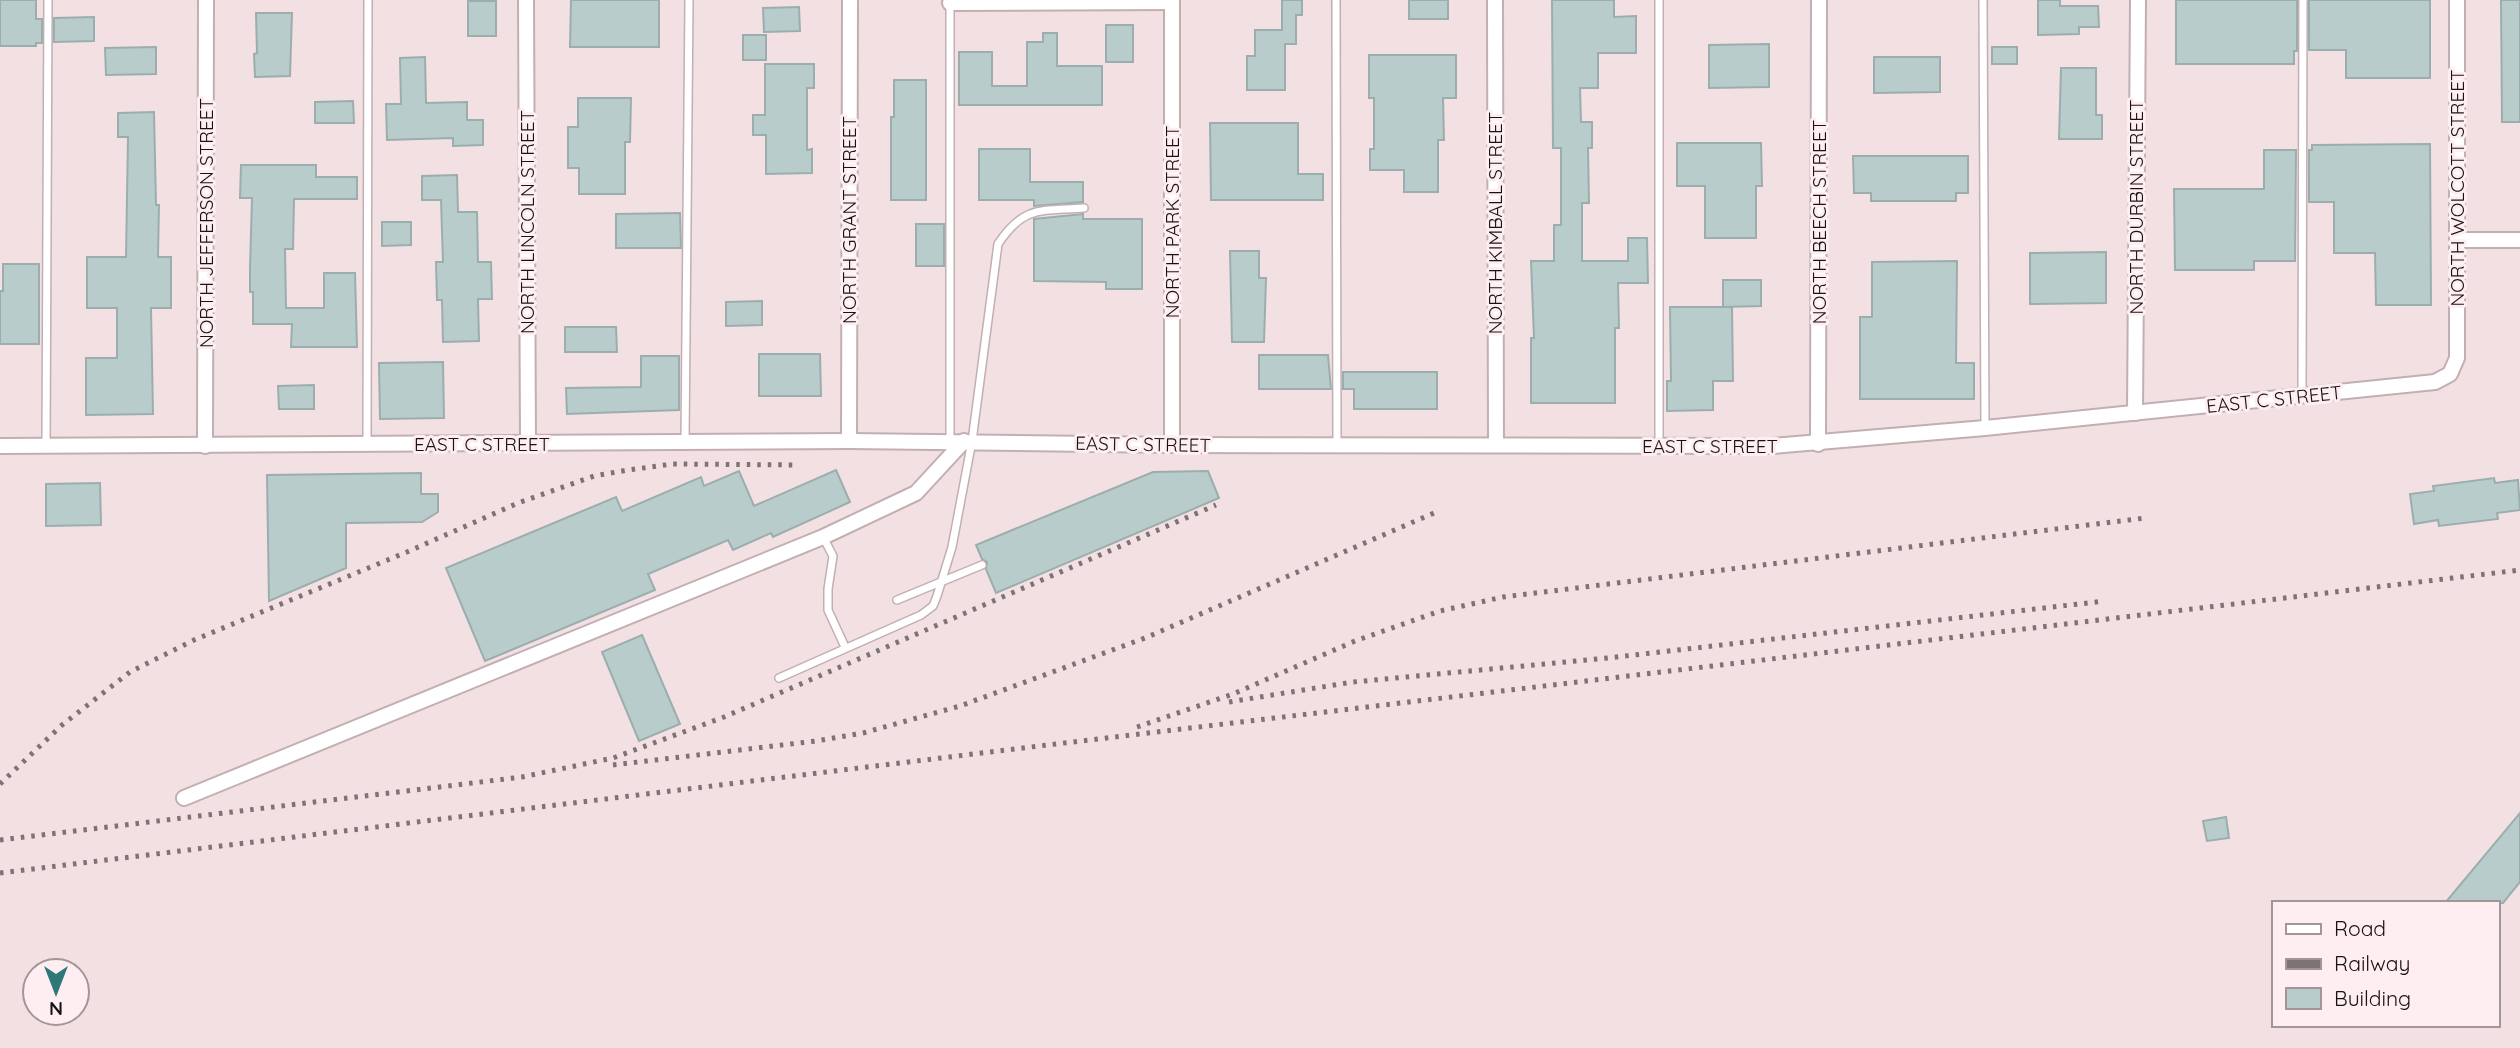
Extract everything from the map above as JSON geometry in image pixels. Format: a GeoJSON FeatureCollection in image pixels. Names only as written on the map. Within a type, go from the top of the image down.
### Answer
{"type":"FeatureCollection","features":[{"type":"Feature","properties":{"kind":"street","name":"NORTH JEFFERSON STREET"},"geometry":{"type":"LineString","coordinates":[[205,446],[206,0]]}},
{"type":"Feature","properties":{"kind":"street","name":"NORTH LINCOLN STREET"},"geometry":{"type":"LineString","coordinates":[[526,0],[528,444]]}},
{"type":"Feature","properties":{"kind":"street","name":"NORTH GRANT STREET"},"geometry":{"type":"LineString","coordinates":[[849,441],[850,0]]}},
{"type":"Feature","properties":{"kind":"street","name":"NORTH KIMBALL STREET"},"geometry":{"type":"LineString","coordinates":[[1494,0],[1496,445]]}},
{"type":"Feature","properties":{"kind":"street","name":"NORTH BEECH STREET"},"geometry":{"type":"LineString","coordinates":[[1818,444],[1819,0]]}},
{"type":"Feature","properties":{"kind":"street","name":"NORTH DURBIN STREET"},"geometry":{"type":"LineString","coordinates":[[2135,413],[2138,0]]}},
{"type":"Feature","properties":{"kind":"street","name":"NORTH WOLCOTT STREET"},"geometry":{"type":"LineString","coordinates":[[2450,374],[2458,358],[2457,0]]}},
{"type":"Feature","properties":{"kind":"street"},"geometry":{"type":"LineString","coordinates":[[950,2],[1172,1]]}},
{"type":"Feature","properties":{"kind":"street","name":"NORTH PARK STREET"},"geometry":{"type":"LineString","coordinates":[[1172,1],[1172,445]]}},
{"type":"Feature","properties":{"kind":"street"},"geometry":{"type":"LineString","coordinates":[[2457,240],[2520,240]]}},
{"type":"Feature","properties":{"kind":"street","name":"EAST C STREET"},"geometry":{"type":"LineString","coordinates":[[0,446],[849,441],[1172,445],[1818,444],[2302,397],[2435,382],[2450,374]]}},
{"type":"Feature","properties":{"kind":"street"},"geometry":{"type":"LineString","coordinates":[[184,798],[823,537],[916,493],[962,441]]}},
{"type":"Feature","properties":{"kind":"lane"},"geometry":{"type":"LineString","coordinates":[[46,446],[48,0]]}},
{"type":"Feature","properties":{"kind":"lane"},"geometry":{"type":"LineString","coordinates":[[367,443],[368,0]]}},
{"type":"Feature","properties":{"kind":"lane"},"geometry":{"type":"LineString","coordinates":[[685,442],[689,0]]}},
{"type":"Feature","properties":{"kind":"lane"},"geometry":{"type":"LineString","coordinates":[[1336,0],[1337,444]]}},
{"type":"Feature","properties":{"kind":"lane"},"geometry":{"type":"LineString","coordinates":[[1658,446],[1659,0]]}},
{"type":"Feature","properties":{"kind":"lane"},"geometry":{"type":"LineString","coordinates":[[1983,0],[1985,428]]}},
{"type":"Feature","properties":{"kind":"lane"},"geometry":{"type":"LineString","coordinates":[[2302,397],[2303,0]]}},
{"type":"Feature","properties":{"kind":"lane"},"geometry":{"type":"LineString","coordinates":[[950,2],[962,441]]}},
{"type":"Feature","properties":{"kind":"lane"},"geometry":{"type":"LineString","coordinates":[[779,678],[921,615],[933,606],[952,547],[962,441],[998,244],[1010,226],[1034,211],[1084,208]]}},
{"type":"Feature","properties":{"kind":"lane"},"geometry":{"type":"LineString","coordinates":[[823,537],[833,556],[828,610],[845,647]]}},
{"type":"Feature","properties":{"kind":"lane"},"geometry":{"type":"LineString","coordinates":[[897,600],[982,565]]}},
{"type":"Feature","properties":{"kind":"building"},"geometry":{"type":"Polygon","coordinates":[[[0,0],[36,0],[36,19],[42,19],[42,43],[36,43],[36,46],[0,46],[0,0]]]}},
{"type":"Feature","properties":{"kind":"building"},"geometry":{"type":"Polygon","coordinates":[[[571,0],[659,0],[659,47],[570,47],[571,0]]]}},
{"type":"Feature","properties":{"kind":"building"},"geometry":{"type":"Polygon","coordinates":[[[1282,0],[1302,0],[1302,15],[1296,15],[1296,44],[1285,44],[1285,90],[1247,90],[1247,56],[1255,56],[1255,30],[1282,30],[1282,0]]]}},
{"type":"Feature","properties":{"kind":"building"},"geometry":{"type":"Polygon","coordinates":[[[1409,0],[1448,0],[1448,19],[1409,19],[1409,0]]]}},
{"type":"Feature","properties":{"kind":"building"},"geometry":{"type":"Polygon","coordinates":[[[1552,0],[1614,0],[1614,17],[1636,16],[1636,53],[1598,53],[1598,88],[1580,88],[1581,122],[1592,122],[1592,148],[1588,148],[1589,203],[1582,203],[1582,261],[1628,261],[1628,238],[1647,238],[1648,283],[1618,283],[1619,328],[1615,328],[1615,403],[1531,403],[1531,338],[1534,338],[1531,261],[1554,261],[1554,225],[1561,225],[1561,148],[1553,148],[1552,0]]]}},
{"type":"Feature","properties":{"kind":"building"},"geometry":{"type":"Polygon","coordinates":[[[2038,0],[2060,0],[2060,6],[2098,6],[2099,27],[2079,27],[2079,34],[2038,35],[2038,0]]]}},
{"type":"Feature","properties":{"kind":"building"},"geometry":{"type":"Polygon","coordinates":[[[2176,0],[2297,0],[2297,51],[2294,51],[2294,64],[2176,64],[2176,0]]]}},
{"type":"Feature","properties":{"kind":"building"},"geometry":{"type":"Polygon","coordinates":[[[2309,0],[2430,0],[2430,78],[2346,78],[2346,50],[2309,50],[2309,0]]]}},
{"type":"Feature","properties":{"kind":"building"},"geometry":{"type":"Polygon","coordinates":[[[2501,0],[2520,0],[2520,122],[2502,122],[2501,0]]]}},
{"type":"Feature","properties":{"kind":"building"},"geometry":{"type":"Polygon","coordinates":[[[468,1],[496,1],[496,36],[468,36],[468,1]]]}},
{"type":"Feature","properties":{"kind":"building"},"geometry":{"type":"Polygon","coordinates":[[[799,7],[800,31],[764,32],[763,8],[799,7]]]}},
{"type":"Feature","properties":{"kind":"building"},"geometry":{"type":"Polygon","coordinates":[[[256,13],[292,13],[290,76],[255,77],[256,13]]]}},
{"type":"Feature","properties":{"kind":"building"},"geometry":{"type":"Polygon","coordinates":[[[94,17],[94,41],[54,42],[54,18],[94,17]]]}},
{"type":"Feature","properties":{"kind":"building"},"geometry":{"type":"Polygon","coordinates":[[[1106,25],[1133,25],[1133,62],[1106,62],[1106,25]]]}},
{"type":"Feature","properties":{"kind":"building"},"geometry":{"type":"Polygon","coordinates":[[[1043,33],[1057,33],[1057,66],[1102,66],[1102,105],[959,105],[959,52],[992,52],[992,86],[1027,86],[1027,42],[1043,42],[1043,33]]]}},
{"type":"Feature","properties":{"kind":"building"},"geometry":{"type":"Polygon","coordinates":[[[743,35],[766,35],[766,60],[743,60],[743,35]]]}},
{"type":"Feature","properties":{"kind":"building"},"geometry":{"type":"Polygon","coordinates":[[[1769,44],[1769,87],[1709,88],[1709,45],[1769,44]]]}},
{"type":"Feature","properties":{"kind":"building"},"geometry":{"type":"Polygon","coordinates":[[[156,47],[156,74],[106,75],[105,48],[156,47]]]}},
{"type":"Feature","properties":{"kind":"building"},"geometry":{"type":"Polygon","coordinates":[[[1992,47],[2017,47],[2017,64],[1992,64],[1992,47]]]}},
{"type":"Feature","properties":{"kind":"building"},"geometry":{"type":"Polygon","coordinates":[[[1369,55],[1456,55],[1456,98],[1443,98],[1444,140],[1438,140],[1438,192],[1404,192],[1404,170],[1370,170],[1370,149],[1374,149],[1374,98],[1369,98],[1369,55]]]}},
{"type":"Feature","properties":{"kind":"building"},"geometry":{"type":"Polygon","coordinates":[[[425,57],[426,103],[467,102],[467,120],[483,120],[483,145],[453,146],[453,138],[387,140],[386,104],[401,104],[400,58],[425,57]]]}},
{"type":"Feature","properties":{"kind":"building"},"geometry":{"type":"Polygon","coordinates":[[[1874,57],[1940,57],[1940,92],[1874,93],[1874,57]]]}},
{"type":"Feature","properties":{"kind":"building"},"geometry":{"type":"Polygon","coordinates":[[[765,64],[814,64],[814,88],[807,88],[807,150],[812,149],[812,173],[766,174],[766,135],[753,135],[753,115],[765,115],[765,64]]]}},
{"type":"Feature","properties":{"kind":"building"},"geometry":{"type":"Polygon","coordinates":[[[2061,68],[2096,68],[2096,115],[2102,115],[2102,139],[2059,139],[2061,68]]]}},
{"type":"Feature","properties":{"kind":"building"},"geometry":{"type":"Polygon","coordinates":[[[894,80],[926,80],[926,200],[891,200],[894,80]]]}},
{"type":"Feature","properties":{"kind":"building"},"geometry":{"type":"Polygon","coordinates":[[[578,98],[631,98],[630,142],[625,142],[625,194],[579,194],[579,168],[568,168],[568,127],[578,127],[578,98]]]}},
{"type":"Feature","properties":{"kind":"building"},"geometry":{"type":"Polygon","coordinates":[[[353,101],[354,123],[315,123],[315,102],[353,101]]]}},
{"type":"Feature","properties":{"kind":"building"},"geometry":{"type":"Polygon","coordinates":[[[154,112],[156,205],[159,205],[158,257],[171,257],[171,308],[151,308],[153,414],[86,415],[86,358],[117,358],[117,308],[87,308],[87,257],[126,257],[128,137],[118,137],[118,113],[154,112]]]}},
{"type":"Feature","properties":{"kind":"building"},"geometry":{"type":"Polygon","coordinates":[[[1210,123],[1298,123],[1298,174],[1323,174],[1323,200],[1211,200],[1210,123]]]}},
{"type":"Feature","properties":{"kind":"building"},"geometry":{"type":"Polygon","coordinates":[[[1677,143],[1761,143],[1762,186],[1756,186],[1756,238],[1705,238],[1705,186],[1677,186],[1677,143]]]}},
{"type":"Feature","properties":{"kind":"building"},"geometry":{"type":"Polygon","coordinates":[[[2430,144],[2431,305],[2376,305],[2375,253],[2334,253],[2334,202],[2309,202],[2309,150],[2312,150],[2312,145],[2430,144]]]}},
{"type":"Feature","properties":{"kind":"building"},"geometry":{"type":"Polygon","coordinates":[[[979,149],[1030,149],[1030,182],[1083,182],[1083,202],[1034,206],[1034,200],[979,200],[979,149]]]}},
{"type":"Feature","properties":{"kind":"building"},"geometry":{"type":"Polygon","coordinates":[[[2264,150],[2296,150],[2295,261],[2254,261],[2254,270],[2175,270],[2174,189],[2264,189],[2264,150]]]}},
{"type":"Feature","properties":{"kind":"building"},"geometry":{"type":"Polygon","coordinates":[[[1853,156],[1968,156],[1968,193],[1956,193],[1956,201],[1871,201],[1871,193],[1854,193],[1853,156]]]}},
{"type":"Feature","properties":{"kind":"building"},"geometry":{"type":"Polygon","coordinates":[[[241,165],[316,165],[316,177],[357,177],[357,199],[294,199],[293,249],[285,249],[286,308],[324,308],[324,273],[355,273],[357,347],[291,347],[292,324],[253,324],[253,292],[250,292],[252,198],[240,198],[241,165]]]}},
{"type":"Feature","properties":{"kind":"building"},"geometry":{"type":"Polygon","coordinates":[[[457,175],[458,212],[477,212],[478,262],[491,262],[492,299],[478,299],[479,341],[443,342],[442,300],[437,300],[436,262],[443,262],[441,200],[422,200],[422,176],[457,175]]]}},
{"type":"Feature","properties":{"kind":"building"},"geometry":{"type":"Polygon","coordinates":[[[680,213],[681,248],[616,248],[616,214],[680,213]]]}},
{"type":"Feature","properties":{"kind":"building"},"geometry":{"type":"Polygon","coordinates":[[[1083,214],[1083,219],[1142,219],[1142,289],[1106,289],[1106,282],[1034,281],[1034,219],[1083,214]]]}},
{"type":"Feature","properties":{"kind":"building"},"geometry":{"type":"Polygon","coordinates":[[[382,222],[411,222],[411,245],[382,246],[382,222]]]}},
{"type":"Feature","properties":{"kind":"building"},"geometry":{"type":"Polygon","coordinates":[[[916,224],[944,224],[944,266],[916,266],[916,224]]]}},
{"type":"Feature","properties":{"kind":"building"},"geometry":{"type":"Polygon","coordinates":[[[1230,251],[1259,251],[1259,278],[1266,278],[1264,342],[1232,342],[1230,251]]]}},
{"type":"Feature","properties":{"kind":"building"},"geometry":{"type":"Polygon","coordinates":[[[2106,252],[2106,303],[2030,304],[2030,253],[2106,252]]]}},
{"type":"Feature","properties":{"kind":"building"},"geometry":{"type":"Polygon","coordinates":[[[1957,261],[1956,363],[1974,363],[1974,399],[1860,399],[1860,317],[1872,317],[1872,262],[1957,261]]]}},
{"type":"Feature","properties":{"kind":"building"},"geometry":{"type":"Polygon","coordinates":[[[3,264],[39,264],[39,344],[0,344],[3,264]]]}},
{"type":"Feature","properties":{"kind":"building"},"geometry":{"type":"Polygon","coordinates":[[[1723,280],[1761,280],[1761,306],[1723,307],[1723,280]]]}},
{"type":"Feature","properties":{"kind":"building"},"geometry":{"type":"Polygon","coordinates":[[[762,301],[762,325],[726,326],[726,302],[762,301]]]}},
{"type":"Feature","properties":{"kind":"building"},"geometry":{"type":"Polygon","coordinates":[[[1670,307],[1732,307],[1733,381],[1713,381],[1713,410],[1667,411],[1667,381],[1671,381],[1670,307]]]}},
{"type":"Feature","properties":{"kind":"building"},"geometry":{"type":"Polygon","coordinates":[[[565,327],[616,327],[617,352],[565,352],[565,327]]]}},
{"type":"Feature","properties":{"kind":"building"},"geometry":{"type":"Polygon","coordinates":[[[759,354],[820,354],[821,396],[759,396],[759,354]]]}},
{"type":"Feature","properties":{"kind":"building"},"geometry":{"type":"Polygon","coordinates":[[[1259,355],[1328,355],[1331,389],[1259,389],[1259,355]]]}},
{"type":"Feature","properties":{"kind":"building"},"geometry":{"type":"Polygon","coordinates":[[[641,356],[679,356],[679,410],[567,414],[566,388],[641,387],[641,356]]]}},
{"type":"Feature","properties":{"kind":"building"},"geometry":{"type":"Polygon","coordinates":[[[443,362],[444,418],[380,419],[379,363],[443,362]]]}},
{"type":"Feature","properties":{"kind":"building"},"geometry":{"type":"Polygon","coordinates":[[[1343,372],[1437,372],[1437,409],[1354,409],[1354,389],[1343,389],[1343,372]]]}},
{"type":"Feature","properties":{"kind":"building"},"geometry":{"type":"Polygon","coordinates":[[[314,385],[314,409],[279,409],[278,386],[314,385]]]}},
{"type":"Feature","properties":{"kind":"building"},"geometry":{"type":"Polygon","coordinates":[[[836,470],[850,502],[773,537],[771,533],[733,550],[728,540],[648,574],[655,590],[485,661],[446,568],[616,497],[622,511],[701,477],[704,486],[739,471],[754,506],[836,470]]]}},
{"type":"Feature","properties":{"kind":"building"},"geometry":{"type":"Polygon","coordinates":[[[1208,471],[1219,498],[996,593],[986,569],[987,562],[982,559],[976,545],[1153,472],[1208,471]]]}},
{"type":"Feature","properties":{"kind":"building"},"geometry":{"type":"Polygon","coordinates":[[[421,473],[421,494],[438,494],[438,512],[422,522],[346,523],[346,568],[269,601],[267,475],[421,473]]]}},
{"type":"Feature","properties":{"kind":"building"},"geometry":{"type":"Polygon","coordinates":[[[2494,478],[2495,483],[2518,480],[2520,510],[2497,513],[2498,519],[2439,526],[2438,520],[2414,524],[2410,494],[2434,491],[2433,486],[2494,478]]]}},
{"type":"Feature","properties":{"kind":"building"},"geometry":{"type":"Polygon","coordinates":[[[100,483],[101,525],[46,526],[46,484],[100,483]]]}},
{"type":"Feature","properties":{"kind":"building"},"geometry":{"type":"Polygon","coordinates":[[[642,635],[680,724],[639,741],[602,652],[642,635]]]}},
{"type":"Feature","properties":{"kind":"building"},"geometry":{"type":"Polygon","coordinates":[[[2520,813],[2520,882],[2503,903],[2447,901],[2520,813]]]}},
{"type":"Feature","properties":{"kind":"building"},"geometry":{"type":"Polygon","coordinates":[[[2226,817],[2229,838],[2207,841],[2203,821],[2226,817]]]}},
{"type":"Feature","properties":{"kind":"railway"},"geometry":{"type":"LineString","coordinates":[[0,784],[62,725],[130,672],[194,640],[518,503],[594,476],[628,470],[673,464],[798,465]]}},
{"type":"Feature","properties":{"kind":"railway"},"geometry":{"type":"LineString","coordinates":[[0,840],[522,777],[613,758],[724,717],[1216,505]]}},
{"type":"Feature","properties":{"kind":"railway"},"geometry":{"type":"LineString","coordinates":[[613,765],[816,741],[863,733],[960,706],[1145,638],[1434,513]]}},
{"type":"Feature","properties":{"kind":"railway"},"geometry":{"type":"LineString","coordinates":[[1137,727],[1233,694],[1355,641],[1440,611],[1503,597],[2145,518]]}},
{"type":"Feature","properties":{"kind":"railway"},"geometry":{"type":"LineString","coordinates":[[0,873],[2520,570]]}},
{"type":"Feature","properties":{"kind":"railway"},"geometry":{"type":"LineString","coordinates":[[1229,702],[1353,682],[1608,658],[2105,601]]}}]}
